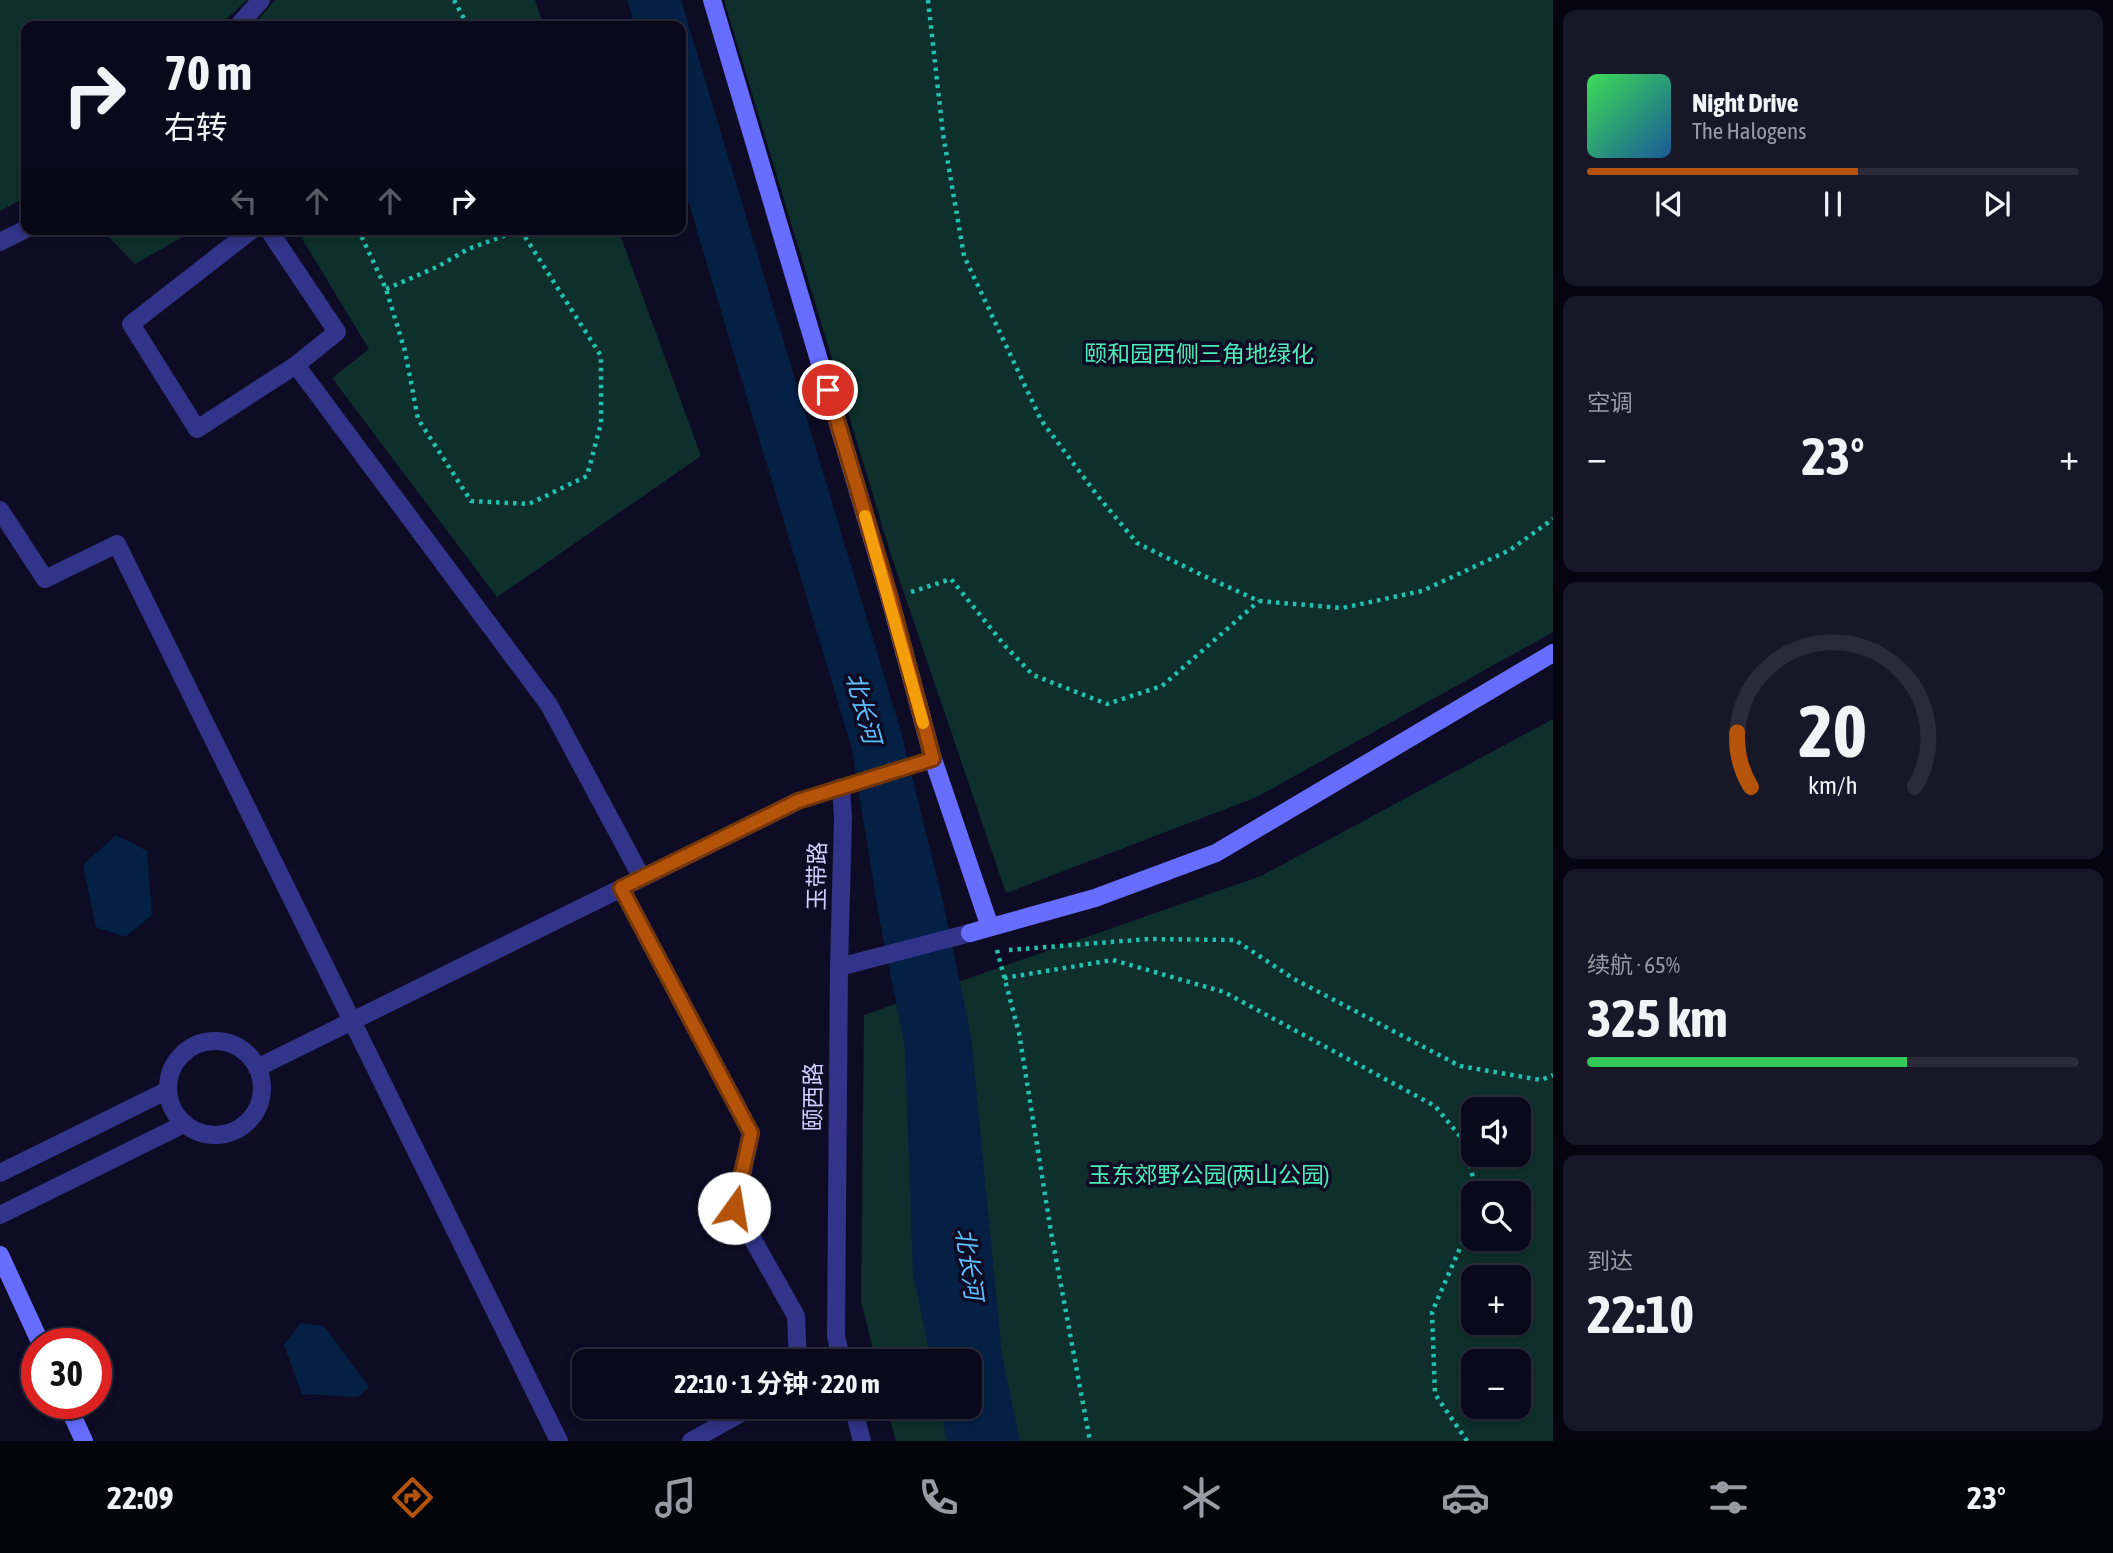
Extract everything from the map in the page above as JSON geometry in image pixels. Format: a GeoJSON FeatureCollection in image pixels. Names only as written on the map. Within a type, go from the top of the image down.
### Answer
{"type":"FeatureCollection","features":[{"type":"Feature","properties":{"kind":"street"},"geometry":{"type":"LineString","coordinates":[[242,21],[261,0]]}},
{"type":"Feature","properties":{"kind":"street"},"geometry":{"type":"LineString","coordinates":[[712,0],[890,598],[926,762],[990,927]]}},
{"type":"Feature","properties":{"kind":"street"},"geometry":{"type":"LineString","coordinates":[[0,242],[21,232]]}},
{"type":"Feature","properties":{"kind":"street"},"geometry":{"type":"LineString","coordinates":[[245,235],[131,324],[197,429],[296,365],[337,332],[272,235]]}},
{"type":"Feature","properties":{"kind":"street"},"geometry":{"type":"LineString","coordinates":[[296,365],[549,705],[642,878]]}},
{"type":"Feature","properties":{"kind":"street"},"geometry":{"type":"LineString","coordinates":[[0,510],[45,579],[117,544],[559,1441]]}},
{"type":"Feature","properties":{"kind":"street"},"geometry":{"type":"LineString","coordinates":[[839,967],[1095,898],[1216,853],[1553,653]]}},
{"type":"Feature","properties":{"kind":"street","name":"玉带路"},"geometry":{"type":"LineString","coordinates":[[839,967],[843,818],[849,784]]}},
{"type":"Feature","properties":{"kind":"street"},"geometry":{"type":"LineString","coordinates":[[257,1068],[798,801]]}},
{"type":"Feature","properties":{"kind":"street"},"geometry":{"type":"LineString","coordinates":[[621,888],[751,1133],[734,1208],[796,1316],[797,1349]]}},
{"type":"Feature","properties":{"kind":"street","name":"颐西路"},"geometry":{"type":"LineString","coordinates":[[839,967],[836,1336],[839,1349]]}},
{"type":"Feature","properties":{"kind":"street"},"geometry":{"type":"LineString","coordinates":[[207,1041],[222,1041],[237,1046],[249,1055],[257,1068],[262,1083],[261,1099],[254,1114],[243,1126],[229,1133],[214,1135],[198,1132],[184,1124],[173,1112],[168,1098],[167,1082],[180,1055],[192,1046],[207,1041]]}},
{"type":"Feature","properties":{"kind":"street"},"geometry":{"type":"LineString","coordinates":[[0,1173],[168,1090]]}},
{"type":"Feature","properties":{"kind":"street"},"geometry":{"type":"LineString","coordinates":[[0,1215],[184,1124]]}},
{"type":"Feature","properties":{"kind":"street"},"geometry":{"type":"LineString","coordinates":[[0,1255],[34,1328]]}},
{"type":"Feature","properties":{"kind":"street"},"geometry":{"type":"LineString","coordinates":[[74,1419],[84,1441]]}},
{"type":"Feature","properties":{"kind":"street"},"geometry":{"type":"LineString","coordinates":[[691,1441],[730,1419]]}},
{"type":"Feature","properties":{"kind":"street"},"geometry":{"type":"LineString","coordinates":[[856,1419],[862,1441]]}},
{"type":"Feature","properties":{"kind":"lane"},"geometry":{"type":"LineString","coordinates":[[798,801],[926,762]]}},
{"type":"Feature","properties":{"kind":"path"},"geometry":{"type":"LineString","coordinates":[[454,0],[465,21]]}},
{"type":"Feature","properties":{"kind":"path"},"geometry":{"type":"LineString","coordinates":[[928,0],[943,134],[964,256],[1041,420],[1137,543],[1259,601],[1342,608],[1422,591],[1510,550],[1553,519]]}},
{"type":"Feature","properties":{"kind":"path"},"geometry":{"type":"LineString","coordinates":[[361,235],[386,289],[405,351],[418,419],[471,501],[529,504],[587,476],[601,423],[601,356],[523,235]]}},
{"type":"Feature","properties":{"kind":"path"},"geometry":{"type":"LineString","coordinates":[[386,289],[439,266],[468,249],[506,235]]}},
{"type":"Feature","properties":{"kind":"path"},"geometry":{"type":"LineString","coordinates":[[890,598],[951,579],[1033,676],[1107,704],[1162,686],[1259,601]]}},
{"type":"Feature","properties":{"kind":"path"},"geometry":{"type":"LineString","coordinates":[[990,927],[1019,1033],[1051,1232],[1090,1441]]}},
{"type":"Feature","properties":{"kind":"path"},"geometry":{"type":"LineString","coordinates":[[997,951],[1149,939],[1235,940],[1294,979],[1460,1066],[1541,1080],[1553,1075]]}},
{"type":"Feature","properties":{"kind":"path"},"geometry":{"type":"LineString","coordinates":[[1004,978],[1113,960],[1224,992],[1434,1106],[1464,1141],[1474,1181]]}},
{"type":"Feature","properties":{"kind":"path"},"geometry":{"type":"LineString","coordinates":[[1461,1246],[1432,1312],[1434,1394],[1467,1441]]}},
{"type":"Feature","properties":{"kind":"green space"},"geometry":{"type":"Polygon","coordinates":[[[0,0],[247,0],[224,21],[21,21],[21,200],[0,211],[0,0]]]}},
{"type":"Feature","properties":{"kind":"green space"},"geometry":{"type":"Polygon","coordinates":[[[275,0],[535,0],[542,21],[257,21],[275,0]]]}},
{"type":"Feature","properties":{"kind":"green space","name":"颐和园西侧三角地绿化"},"geometry":{"type":"Polygon","coordinates":[[[724,0],[1553,0],[1553,632],[1257,797],[1006,893],[891,555],[724,0]]]}},
{"type":"Feature","properties":{"kind":"green space"},"geometry":{"type":"Polygon","coordinates":[[[107,235],[186,235],[135,264],[107,235]]]}},
{"type":"Feature","properties":{"kind":"green space"},"geometry":{"type":"Polygon","coordinates":[[[300,235],[620,235],[701,456],[497,597],[332,378],[369,349],[300,235]]]}},
{"type":"Feature","properties":{"kind":"green space","name":"玉东郊野公园(两山公园)"},"geometry":{"type":"Polygon","coordinates":[[[1553,719],[1553,1441],[896,1441],[890,1419],[982,1419],[982,1349],[873,1349],[861,1301],[864,1015],[1261,876],[1553,719]]]}},
{"type":"Feature","properties":{"kind":"water","name":"北长河"},"geometry":{"type":"Polygon","coordinates":[[[627,0],[681,0],[901,732],[943,902],[971,1036],[1002,1355],[1020,1441],[947,1441],[942,1419],[982,1419],[982,1349],[929,1349],[913,1274],[905,1047],[879,917],[852,749],[686,194],[686,21],[633,21],[627,0]]]}},
{"type":"Feature","properties":{"kind":"water"},"geometry":{"type":"Polygon","coordinates":[[[116,835],[147,851],[152,915],[125,937],[96,927],[83,865],[116,835]]]}},
{"type":"Feature","properties":{"kind":"water"},"geometry":{"type":"Polygon","coordinates":[[[301,1323],[324,1326],[369,1387],[358,1397],[302,1394],[284,1345],[301,1323]]]}},
{"type":"Feature","properties":{"kind":"slow traffic"},"geometry":{"type":"LineString","coordinates":[[865,516],[923,723]]}},
{"type":"Feature","properties":{"kind":"route"},"geometry":{"type":"LineString","coordinates":[[734,1208],[751,1133],[621,888],[798,801],[933,759],[890,598],[828,390]]}}]}
